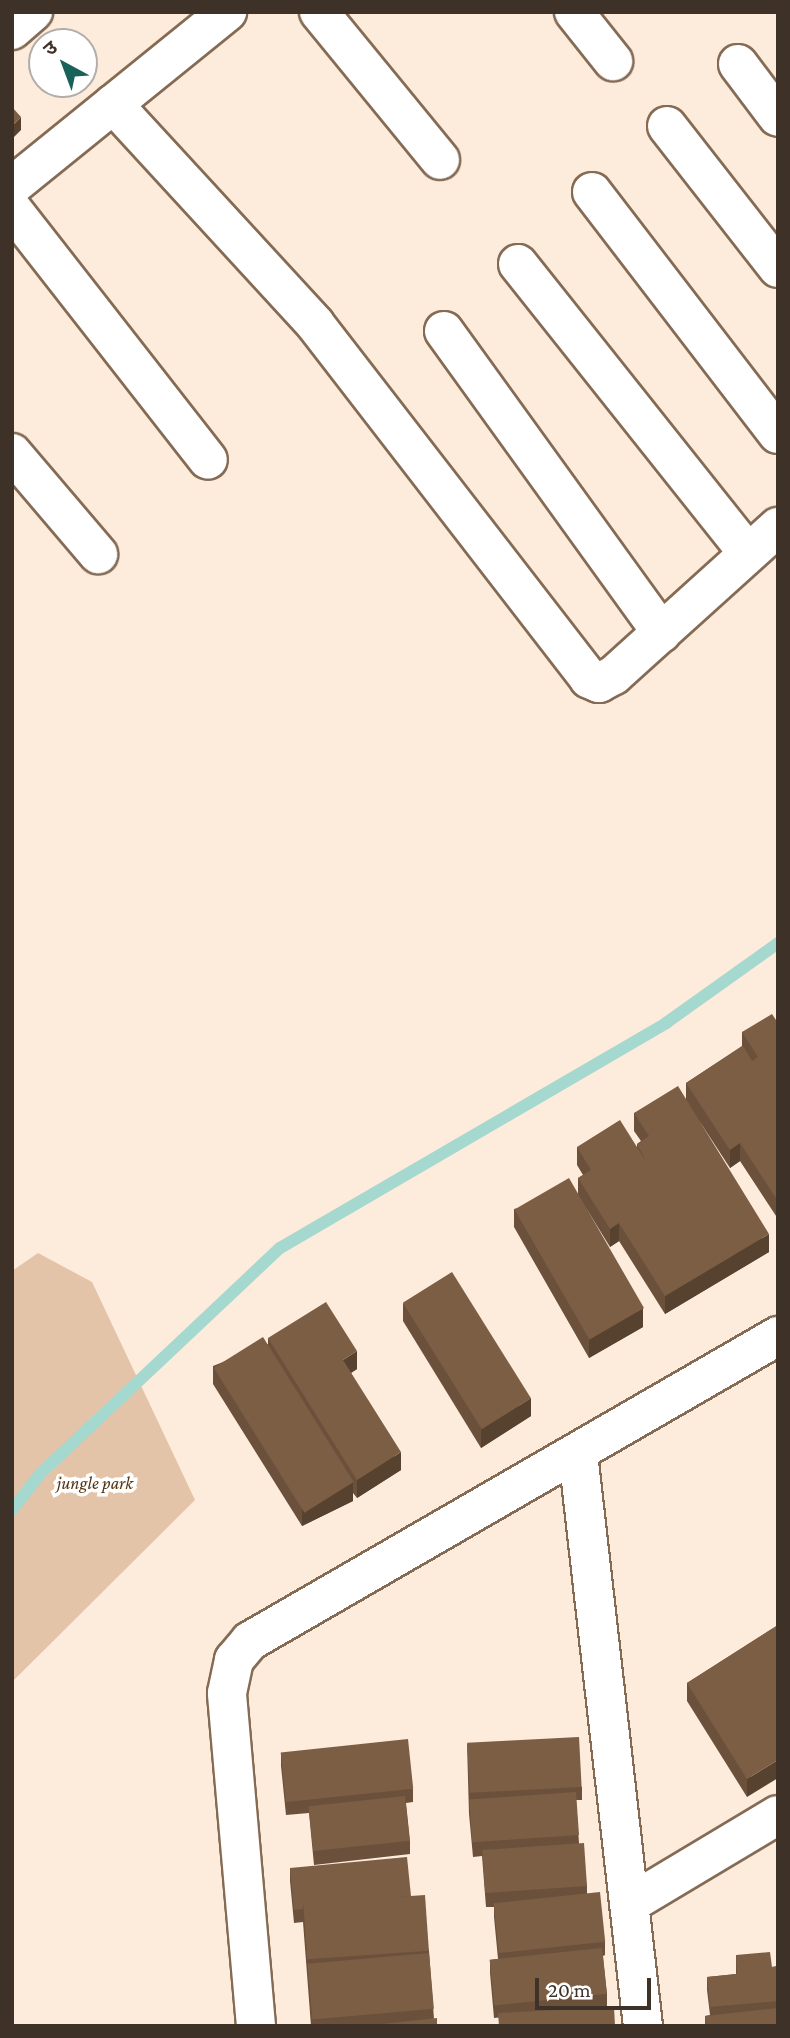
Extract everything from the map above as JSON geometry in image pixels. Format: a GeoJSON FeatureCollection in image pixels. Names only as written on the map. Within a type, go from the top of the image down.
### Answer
{"type":"FeatureCollection","features":[{"type":"Feature","properties":{"kind":"street"},"geometry":{"type":"LineString","coordinates":[[12,30],[33,12]]}},
{"type":"Feature","properties":{"kind":"street"},"geometry":{"type":"LineString","coordinates":[[12,186],[227,12]]}},
{"type":"Feature","properties":{"kind":"street"},"geometry":{"type":"LineString","coordinates":[[319,12],[440,160]]}},
{"type":"Feature","properties":{"kind":"street"},"geometry":{"type":"LineString","coordinates":[[574,12],[612,61]]}},
{"type":"Feature","properties":{"kind":"street"},"geometry":{"type":"LineString","coordinates":[[738,64],[778,117]]}},
{"type":"Feature","properties":{"kind":"street"},"geometry":{"type":"LineString","coordinates":[[113,104],[315,324],[589,679],[599,682],[614,675],[747,552],[778,527]]}},
{"type":"Feature","properties":{"kind":"street"},"geometry":{"type":"LineString","coordinates":[[667,126],[778,268]]}},
{"type":"Feature","properties":{"kind":"street"},"geometry":{"type":"LineString","coordinates":[[592,192],[778,434]]}},
{"type":"Feature","properties":{"kind":"street"},"geometry":{"type":"LineString","coordinates":[[12,209],[208,460]]}},
{"type":"Feature","properties":{"kind":"street"},"geometry":{"type":"LineString","coordinates":[[518,264],[747,552]]}},
{"type":"Feature","properties":{"kind":"street"},"geometry":{"type":"LineString","coordinates":[[444,331],[662,633]]}},
{"type":"Feature","properties":{"kind":"street"},"geometry":{"type":"LineString","coordinates":[[12,453],[97,554]]}},
{"type":"Feature","properties":{"kind":"street"},"geometry":{"type":"LineString","coordinates":[[256,2026],[228,1693],[234,1660],[250,1641],[578,1454],[778,1336]]}},
{"type":"Feature","properties":{"kind":"street"},"geometry":{"type":"LineString","coordinates":[[578,1454],[643,2026]]}},
{"type":"Feature","properties":{"kind":"street"},"geometry":{"type":"LineString","coordinates":[[631,1903],[778,1815]]}},
{"type":"Feature","properties":{"kind":"green space","name":"jungle park"},"geometry":{"type":"Polygon","coordinates":[[[38,1253],[92,1282],[195,1500],[12,1682],[12,1271],[38,1253]]]}},
{"type":"Feature","properties":{"kind":"building"},"geometry":{"type":"Polygon","coordinates":[[[12,107],[21,117],[12,126],[12,107]]]}},
{"type":"Feature","properties":{"kind":"building"},"geometry":{"type":"Polygon","coordinates":[[[772,1014],[778,1023],[778,1201],[740,1143],[730,1150],[686,1083],[743,1046],[752,1061],[758,1057],[742,1032],[772,1014]]]}},
{"type":"Feature","properties":{"kind":"building"},"geometry":{"type":"Polygon","coordinates":[[[678,1086],[769,1234],[665,1296],[619,1223],[610,1229],[578,1178],[591,1170],[577,1147],[620,1120],[647,1163],[637,1144],[649,1136],[634,1113],[678,1086]]]}},
{"type":"Feature","properties":{"kind":"building"},"geometry":{"type":"Polygon","coordinates":[[[569,1178],[644,1308],[589,1339],[514,1210],[569,1178]]]}},
{"type":"Feature","properties":{"kind":"building"},"geometry":{"type":"Polygon","coordinates":[[[452,1272],[531,1398],[482,1429],[403,1303],[452,1272]]]}},
{"type":"Feature","properties":{"kind":"building"},"geometry":{"type":"Polygon","coordinates":[[[326,1302],[357,1351],[343,1360],[401,1452],[357,1480],[268,1338],[326,1302]]]}},
{"type":"Feature","properties":{"kind":"building"},"geometry":{"type":"Polygon","coordinates":[[[263,1337],[354,1482],[304,1513],[214,1368],[263,1337]]]}},
{"type":"Feature","properties":{"kind":"building"},"geometry":{"type":"Polygon","coordinates":[[[778,1625],[778,1760],[747,1779],[687,1683],[778,1625]]]}},
{"type":"Feature","properties":{"kind":"building"},"geometry":{"type":"Polygon","coordinates":[[[579,1737],[582,1787],[470,1793],[467,1743],[579,1737]]]}},
{"type":"Feature","properties":{"kind":"building"},"geometry":{"type":"Polygon","coordinates":[[[408,1739],[413,1789],[286,1802],[281,1752],[408,1739]]]}},
{"type":"Feature","properties":{"kind":"building"},"geometry":{"type":"Polygon","coordinates":[[[576,1792],[579,1835],[472,1842],[469,1799],[576,1792]]]}},
{"type":"Feature","properties":{"kind":"building"},"geometry":{"type":"Polygon","coordinates":[[[405,1796],[410,1841],[313,1851],[309,1806],[405,1796]]]}},
{"type":"Feature","properties":{"kind":"building"},"geometry":{"type":"Polygon","coordinates":[[[584,1843],[587,1886],[485,1893],[482,1850],[584,1843]]]}},
{"type":"Feature","properties":{"kind":"building"},"geometry":{"type":"Polygon","coordinates":[[[407,1857],[411,1896],[303,1905],[303,1909],[294,1910],[290,1868],[407,1857]]]}},
{"type":"Feature","properties":{"kind":"building"},"geometry":{"type":"Polygon","coordinates":[[[600,1892],[605,1942],[499,1953],[494,1903],[600,1892]]]}},
{"type":"Feature","properties":{"kind":"building"},"geometry":{"type":"Polygon","coordinates":[[[425,1895],[429,1951],[307,1959],[303,1904],[425,1895]]]}},
{"type":"Feature","properties":{"kind":"building"},"geometry":{"type":"Polygon","coordinates":[[[602,1948],[607,1994],[494,2006],[490,1960],[602,1948]]]}},
{"type":"Feature","properties":{"kind":"building"},"geometry":{"type":"Polygon","coordinates":[[[770,1952],[772,1967],[778,1966],[778,2001],[710,2007],[707,1977],[737,1974],[736,1955],[770,1952]]]}},
{"type":"Feature","properties":{"kind":"building"},"geometry":{"type":"Polygon","coordinates":[[[429,1953],[434,2009],[312,2019],[307,1964],[429,1953]]]}},
{"type":"Feature","properties":{"kind":"building"},"geometry":{"type":"Polygon","coordinates":[[[614,2007],[615,2026],[499,2026],[498,2013],[614,2007]]]}},
{"type":"Feature","properties":{"kind":"building"},"geometry":{"type":"Polygon","coordinates":[[[778,2008],[778,2026],[706,2026],[705,2016],[778,2008]]]}},
{"type":"Feature","properties":{"kind":"building"},"geometry":{"type":"Polygon","coordinates":[[[437,2018],[437,2026],[364,2026],[437,2018]]]}},
{"type":"Feature","properties":{"kind":"waterway"},"geometry":{"type":"LineString","coordinates":[[12,1510],[40,1474],[280,1248],[666,1023],[778,943]]}}]}
